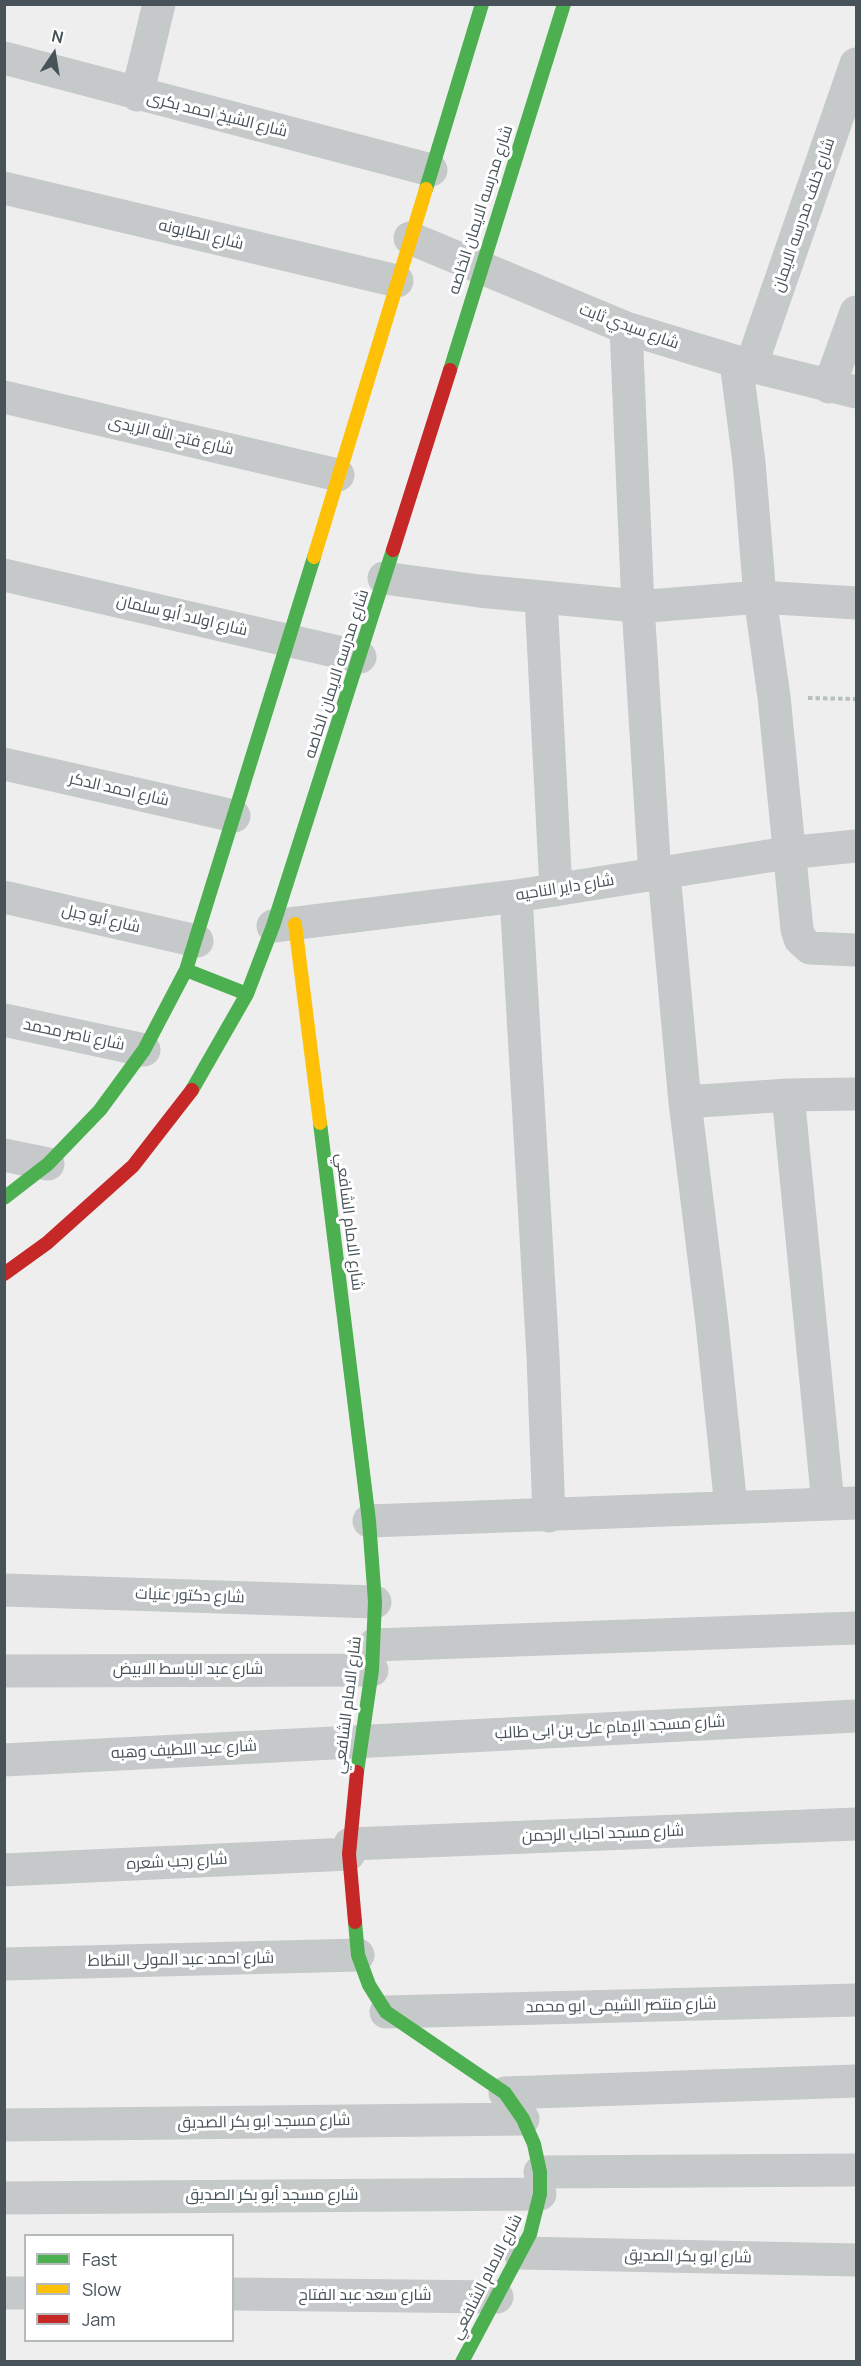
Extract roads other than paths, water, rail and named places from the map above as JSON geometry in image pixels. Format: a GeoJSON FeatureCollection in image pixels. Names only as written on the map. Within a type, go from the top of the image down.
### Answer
{"type":"FeatureCollection","features":[{"type":"Feature","properties":{"kind":"street"},"geometry":{"type":"LineString","coordinates":[[4,1198],[48,1164],[100,1110],[144,1050],[191,956],[482,4]]}},
{"type":"Feature","properties":{"kind":"street","name":"شارع مدرسه الايمان الخاصه"},"geometry":{"type":"LineString","coordinates":[[4,1274],[47,1244],[133,1166],[176,1113],[198,1080],[284,925],[384,578],[564,4]]}},
{"type":"Feature","properties":{"kind":"street"},"geometry":{"type":"LineString","coordinates":[[137,95],[157,5]]}},
{"type":"Feature","properties":{"kind":"street","name":"شارع الشيخ احمد بكرى"},"geometry":{"type":"LineString","coordinates":[[4,58],[137,95],[431,170]]}},
{"type":"Feature","properties":{"kind":"street","name":"شارع خلف مدرسه الايمان"},"geometry":{"type":"LineString","coordinates":[[743,364],[856,64]]}},
{"type":"Feature","properties":{"kind":"street","name":"شارع الطابونه"},"geometry":{"type":"LineString","coordinates":[[4,188],[397,281]]}},
{"type":"Feature","properties":{"kind":"street","name":"شارع سيدي ثابت"},"geometry":{"type":"LineString","coordinates":[[410,238],[626,328],[743,364],[843,390]]}},
{"type":"Feature","properties":{"kind":"street"},"geometry":{"type":"LineString","coordinates":[[843,390],[856,312]]}},
{"type":"Feature","properties":{"kind":"street"},"geometry":{"type":"LineString","coordinates":[[626,328],[638,606],[660,874],[731,1507]]}},
{"type":"Feature","properties":{"kind":"street"},"geometry":{"type":"LineString","coordinates":[[743,364],[747,450],[760,597],[774,697],[788,853],[800,939],[805,945],[816,950],[856,950]]}},
{"type":"Feature","properties":{"kind":"street","name":"شارع فتح الله الزيدى"},"geometry":{"type":"LineString","coordinates":[[4,397],[338,475]]}},
{"type":"Feature","properties":{"kind":"street","name":"شارع اولاد أبو سلمان"},"geometry":{"type":"LineString","coordinates":[[4,575],[360,657]]}},
{"type":"Feature","properties":{"kind":"street"},"geometry":{"type":"LineString","coordinates":[[384,578],[541,598],[638,606],[760,597],[856,603]]}},
{"type":"Feature","properties":{"kind":"street"},"geometry":{"type":"LineString","coordinates":[[541,598],[556,890]]}},
{"type":"Feature","properties":{"kind":"street","name":"شارع احمد الدكر"},"geometry":{"type":"LineString","coordinates":[[4,764],[234,816]]}},
{"type":"Feature","properties":{"kind":"street","name":"شارع داير الناحيه"},"geometry":{"type":"LineString","coordinates":[[284,925],[516,896],[788,853],[856,846]]}},
{"type":"Feature","properties":{"kind":"street"},"geometry":{"type":"LineString","coordinates":[[516,896],[542,1321],[549,1516]]}},
{"type":"Feature","properties":{"kind":"street","name":"شارع أبو جبل"},"geometry":{"type":"LineString","coordinates":[[4,897],[191,956]]}},
{"type":"Feature","properties":{"kind":"street","name":"شارع الامام الشافعي"},"geometry":{"type":"LineString","coordinates":[[284,925],[369,1521],[375,1602],[373,1658],[351,1816],[349,1849],[358,1956],[369,1985],[387,2012],[505,2093],[523,2119],[534,2144],[540,2183],[530,2234],[462,2361]]}},
{"type":"Feature","properties":{"kind":"street"},"geometry":{"type":"LineString","coordinates":[[191,956],[247,994]]}},
{"type":"Feature","properties":{"kind":"street","name":"شارع ناصر محمد"},"geometry":{"type":"LineString","coordinates":[[4,1020],[144,1050]]}},
{"type":"Feature","properties":{"kind":"street"},"geometry":{"type":"LineString","coordinates":[[685,1102],[788,1095],[856,1094]]}},
{"type":"Feature","properties":{"kind":"street"},"geometry":{"type":"LineString","coordinates":[[369,1521],[549,1516],[842,1503],[788,1095]]}},
{"type":"Feature","properties":{"kind":"street"},"geometry":{"type":"LineString","coordinates":[[4,1155],[48,1164]]}},
{"type":"Feature","properties":{"kind":"street","name":"شارع دكتور عنيات"},"geometry":{"type":"LineString","coordinates":[[4,1590],[375,1602]]}},
{"type":"Feature","properties":{"kind":"street","name":"شارع عبد الباسط الابيض"},"geometry":{"type":"LineString","coordinates":[[4,1671],[373,1658],[856,1628]]}},
{"type":"Feature","properties":{"kind":"street","name":"شارع مسجد الإمام على بن ابى طالب"},"geometry":{"type":"LineString","coordinates":[[363,1740],[856,1716]]}},
{"type":"Feature","properties":{"kind":"street","name":"شارع عبد اللطيف وهبه"},"geometry":{"type":"LineString","coordinates":[[4,1760],[363,1740]]}},
{"type":"Feature","properties":{"kind":"street","name":"شارع مسجد احباب الرحمن"},"geometry":{"type":"LineString","coordinates":[[349,1849],[856,1824]]}},
{"type":"Feature","properties":{"kind":"street","name":"شارع رجب شعره"},"geometry":{"type":"LineString","coordinates":[[4,1870],[349,1849]]}},
{"type":"Feature","properties":{"kind":"street","name":"شارع احمد عبد المولى النطاط"},"geometry":{"type":"LineString","coordinates":[[4,1964],[358,1956]]}},
{"type":"Feature","properties":{"kind":"street","name":"شارع منتصر الشيمى ابو محمد"},"geometry":{"type":"LineString","coordinates":[[387,2012],[856,2000]]}},
{"type":"Feature","properties":{"kind":"street"},"geometry":{"type":"LineString","coordinates":[[505,2093],[856,2080]]}},
{"type":"Feature","properties":{"kind":"street","name":"شارع مسجد ابو بكر الصديق"},"geometry":{"type":"LineString","coordinates":[[4,2125],[523,2119]]}},
{"type":"Feature","properties":{"kind":"street","name":"شارع مسجد أبو بكر الصديق"},"geometry":{"type":"LineString","coordinates":[[4,2198],[540,2183],[856,2170]]}},
{"type":"Feature","properties":{"kind":"street","name":"شارع ابو بكر الصديق"},"geometry":{"type":"LineString","coordinates":[[520,2253],[856,2260]]}},
{"type":"Feature","properties":{"kind":"street"},"geometry":{"type":"LineString","coordinates":[[4,2293],[24,2293]]}},
{"type":"Feature","properties":{"kind":"street","name":"شارع سعد عبد الفتاح"},"geometry":{"type":"LineString","coordinates":[[234,2294],[497,2297]]}}]}
